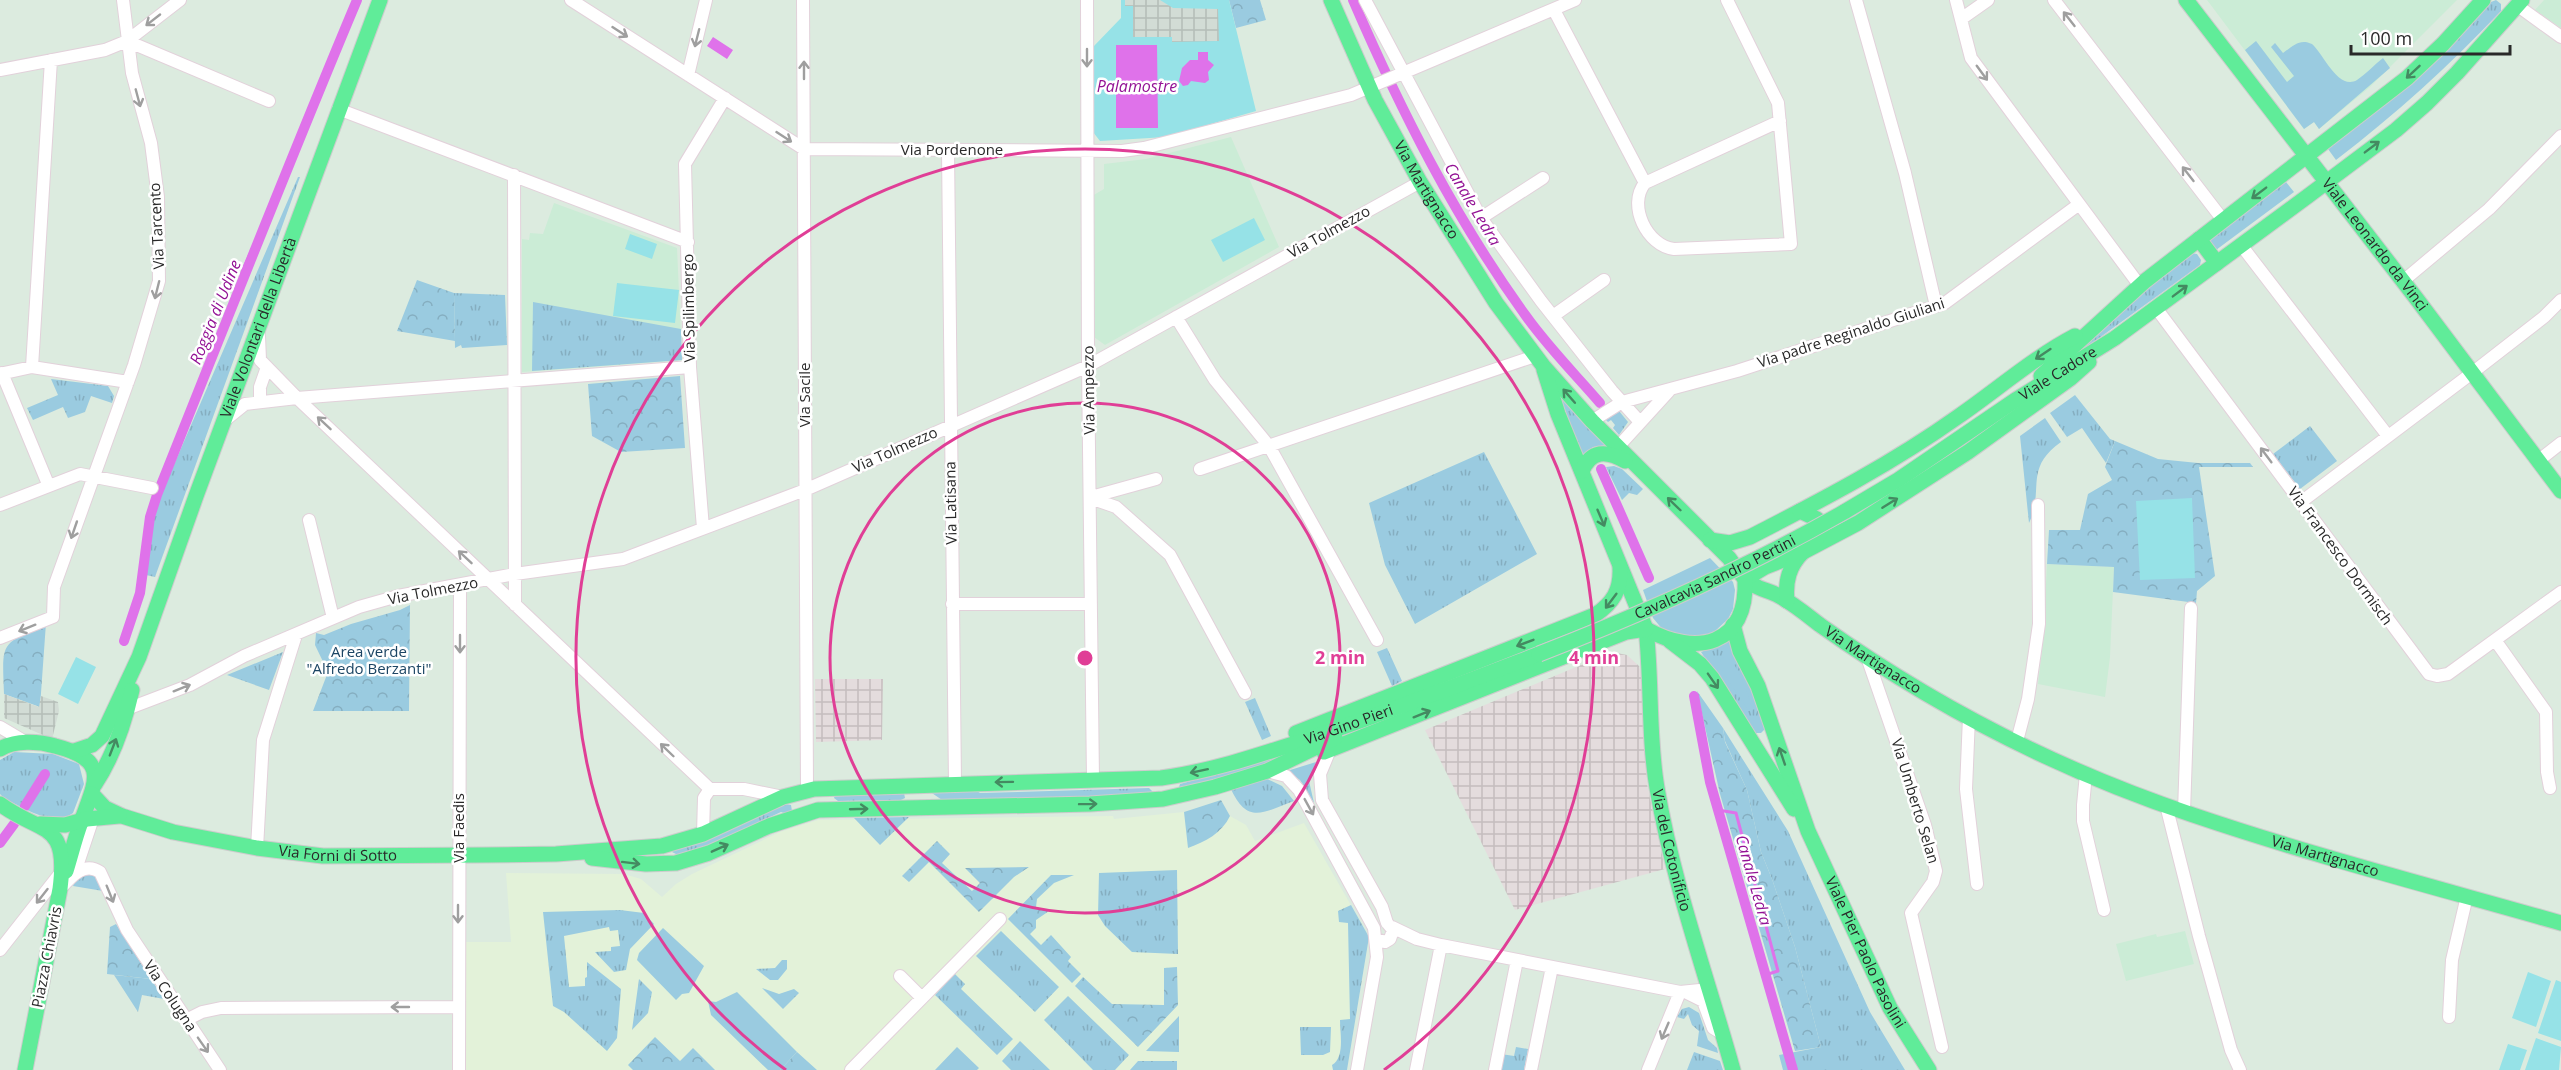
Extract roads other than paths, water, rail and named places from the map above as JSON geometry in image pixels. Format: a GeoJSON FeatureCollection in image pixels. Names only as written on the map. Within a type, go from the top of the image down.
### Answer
{"type":"FeatureCollection","features":[{"type":"Feature","properties":{"kind":"main road","name":"Viale Volontari della Libertà"},"geometry":{"type":"LineString","coordinates":[[122,707],[224,422],[380,0]]}},
{"type":"Feature","properties":{"kind":"main road","name":"Via Martignacco"},"geometry":{"type":"LineString","coordinates":[[1331,0],[1420,182],[1496,303],[1539,361],[1592,421],[1710,540],[1745,579],[1784,599],[1867,657],[1969,717],[2086,774],[2184,812],[2315,853],[2561,922]]}},
{"type":"Feature","properties":{"kind":"main road","name":"Viale Leonardo da Vinci"},"geometry":{"type":"LineString","coordinates":[[2186,0],[2325,183],[2403,281],[2561,491]]}},
{"type":"Feature","properties":{"kind":"main road","name":"Viale Cadore"},"geometry":{"type":"LineString","coordinates":[[2017,399],[2140,286],[2407,78],[2443,44],[2483,0]]}},
{"type":"Feature","properties":{"kind":"main road","name":"Viale Cadore"},"geometry":{"type":"LineString","coordinates":[[2017,399],[2115,338],[2325,183],[2427,103],[2457,73],[2516,2]]}},
{"type":"Feature","properties":{"kind":"main road"},"geometry":{"type":"LineString","coordinates":[[2197,240],[2214,265]]}},
{"type":"Feature","properties":{"kind":"main road"},"geometry":{"type":"LineString","coordinates":[[1710,540],[1730,543],[1739,541],[1888,463],[1959,416],[2047,351],[2094,326]]}},
{"type":"Feature","properties":{"kind":"main road"},"geometry":{"type":"LineString","coordinates":[[915,784],[939,807],[1090,804],[1170,798],[1267,771],[1333,743],[1630,630],[1646,629],[1670,641],[1694,645],[1708,642],[1725,634],[1733,625],[1742,606],[1745,579],[1765,567],[1803,552],[1858,523],[1968,452],[2071,378],[2115,338]]}},
{"type":"Feature","properties":{"kind":"main road","name":"Via Martignacco"},"geometry":{"type":"LineString","coordinates":[[1539,361],[1558,414]]}},
{"type":"Feature","properties":{"kind":"main road","name":"Cavalcavia Sandro Pertini"},"geometry":{"type":"LineString","coordinates":[[1392,711],[1678,598],[1793,541],[1916,468],[2017,399]]}},
{"type":"Feature","properties":{"kind":"main road","name":"Via del Cotonificio"},"geometry":{"type":"LineString","coordinates":[[1558,414],[1646,629],[1650,661],[1654,771],[1659,798],[1682,894],[1733,1070]]}},
{"type":"Feature","properties":{"kind":"main road"},"geometry":{"type":"LineString","coordinates":[[1582,471],[1590,457],[1603,452],[1615,455],[1638,469]]}},
{"type":"Feature","properties":{"kind":"main road"},"geometry":{"type":"LineString","coordinates":[[1858,523],[1840,523],[1832,516],[1833,507],[1842,496],[1863,484],[1888,463]]}},
{"type":"Feature","properties":{"kind":"main road"},"geometry":{"type":"LineString","coordinates":[[1742,606],[1760,597],[1784,599],[1789,573],[1803,552],[1815,542],[1821,530],[1817,519],[1800,511]]}},
{"type":"Feature","properties":{"kind":"main road"},"geometry":{"type":"LineString","coordinates":[[1255,756],[1269,744],[1595,615],[1610,603],[1619,588],[1620,565]]}},
{"type":"Feature","properties":{"kind":"main road"},"geometry":{"type":"LineString","coordinates":[[1579,622],[1588,647]]}},
{"type":"Feature","properties":{"kind":"main road","name":"Viale Pier Paolo Pasolini"},"geometry":{"type":"LineString","coordinates":[[1733,625],[1740,651],[1758,686],[1808,831],[1890,1008],[1929,1070]]}},
{"type":"Feature","properties":{"kind":"main road"},"geometry":{"type":"LineString","coordinates":[[1650,661],[1657,647],[1670,641]]}},
{"type":"Feature","properties":{"kind":"main road","name":"Viale Pier Paolo Pasolini"},"geometry":{"type":"LineString","coordinates":[[1670,641],[1700,664],[1712,678],[1808,831]]}},
{"type":"Feature","properties":{"kind":"main road"},"geometry":{"type":"LineString","coordinates":[[74,751],[84,749],[99,740],[122,707]]}},
{"type":"Feature","properties":{"kind":"main road","name":"Piazza Chiavris"},"geometry":{"type":"LineString","coordinates":[[25,1070],[60,889],[87,820],[93,789],[106,765],[122,707]]}},
{"type":"Feature","properties":{"kind":"main road","name":"Via Gino Pieri"},"geometry":{"type":"LineString","coordinates":[[800,792],[915,784],[1168,777],[1255,756],[1392,711]]}},
{"type":"Feature","properties":{"kind":"main road","name":"Via Gino Pieri"},"geometry":{"type":"LineString","coordinates":[[1333,743],[1392,711]]}},
{"type":"Feature","properties":{"kind":"main road"},"geometry":{"type":"LineString","coordinates":[[1749,737],[1760,740],[1765,738],[1772,727]]}},
{"type":"Feature","properties":{"kind":"main road"},"geometry":{"type":"LineString","coordinates":[[0,749],[27,743],[52,745],[74,751],[83,756],[92,768],[93,789]]}},
{"type":"Feature","properties":{"kind":"main road"},"geometry":{"type":"LineString","coordinates":[[1168,777],[1170,798]]}},
{"type":"Feature","properties":{"kind":"main road","name":"Via Forni di Sotto"},"geometry":{"type":"LineString","coordinates":[[93,789],[105,808],[174,832],[257,848],[323,856],[556,854],[662,846],[703,834],[800,792]]}},
{"type":"Feature","properties":{"kind":"main road"},"geometry":{"type":"LineString","coordinates":[[800,792],[818,810]]}},
{"type":"Feature","properties":{"kind":"main road"},"geometry":{"type":"LineString","coordinates":[[800,792],[801,814]]}},
{"type":"Feature","properties":{"kind":"main road","name":"Via Forni di Sotto"},"geometry":{"type":"LineString","coordinates":[[556,854],[664,864],[709,853],[801,814],[818,810],[939,807]]}},
{"type":"Feature","properties":{"kind":"main road","name":"Piazza Chiavris"},"geometry":{"type":"LineString","coordinates":[[3,810],[40,825],[56,840],[68,872],[60,889]]}},
{"type":"Feature","properties":{"kind":"main road","name":"Via Forni di Sotto"},"geometry":{"type":"LineString","coordinates":[[87,820],[123,816]]}},
{"type":"Feature","properties":{"kind":"main road","name":"Piazza Chiavris"},"geometry":{"type":"LineString","coordinates":[[40,825],[65,825],[87,820]]}},
{"type":"Feature","properties":{"kind":"main road"},"geometry":{"type":"LineString","coordinates":[[662,846],[664,864]]}},
{"type":"Feature","properties":{"kind":"street","name":"Via Tarcento"},"geometry":{"type":"LineString","coordinates":[[0,638],[53,617],[54,587],[128,382],[152,311],[159,281],[158,197],[151,144],[137,93],[127,41],[123,0]]}},
{"type":"Feature","properties":{"kind":"street"},"geometry":{"type":"LineString","coordinates":[[0,70],[105,50],[127,41],[180,0]]}},
{"type":"Feature","properties":{"kind":"street"},"geometry":{"type":"LineString","coordinates":[[571,0],[804,149]]}},
{"type":"Feature","properties":{"kind":"street"},"geometry":{"type":"LineString","coordinates":[[688,75],[706,0]]}},
{"type":"Feature","properties":{"kind":"street","name":"Via Sacile"},"geometry":{"type":"LineString","coordinates":[[800,792],[805,490],[803,0]]}},
{"type":"Feature","properties":{"kind":"street","name":"Via Ampezzo"},"geometry":{"type":"LineString","coordinates":[[1087,0],[1088,366],[1093,780]]}},
{"type":"Feature","properties":{"kind":"street"},"geometry":{"type":"LineString","coordinates":[[1365,0],[1399,74],[1481,218],[1553,316],[1640,422]]}},
{"type":"Feature","properties":{"kind":"street","name":"Via Pordenone"},"geometry":{"type":"LineString","coordinates":[[804,149],[1122,151],[1144,148],[1351,95],[1575,0]]}},
{"type":"Feature","properties":{"kind":"street"},"geometry":{"type":"LineString","coordinates":[[1727,0],[1778,103],[1780,121],[1791,244],[1666,248],[1654,240],[1637,207],[1638,195],[1646,183],[1780,121]]}},
{"type":"Feature","properties":{"kind":"street"},"geometry":{"type":"LineString","coordinates":[[1857,0],[1905,173],[1936,306]]}},
{"type":"Feature","properties":{"kind":"street"},"geometry":{"type":"LineString","coordinates":[[1956,0],[1971,58],[2140,286]]}},
{"type":"Feature","properties":{"kind":"street"},"geometry":{"type":"LineString","coordinates":[[1961,20],[1988,0]]}},
{"type":"Feature","properties":{"kind":"street"},"geometry":{"type":"LineString","coordinates":[[2054,0],[2223,220]]}},
{"type":"Feature","properties":{"kind":"street"},"geometry":{"type":"LineString","coordinates":[[2516,2],[2561,37]]}},
{"type":"Feature","properties":{"kind":"street"},"geometry":{"type":"LineString","coordinates":[[1554,10],[1646,183]]}},
{"type":"Feature","properties":{"kind":"street"},"geometry":{"type":"LineString","coordinates":[[127,41],[269,101]]}},
{"type":"Feature","properties":{"kind":"street"},"geometry":{"type":"LineString","coordinates":[[32,367],[51,60]]}},
{"type":"Feature","properties":{"kind":"street","name":"Via Spilimbergo"},"geometry":{"type":"LineString","coordinates":[[703,528],[690,367],[684,164],[725,98]]}},
{"type":"Feature","properties":{"kind":"street"},"geometry":{"type":"LineString","coordinates":[[339,109],[688,242]]}},
{"type":"Feature","properties":{"kind":"street"},"geometry":{"type":"LineString","coordinates":[[2403,281],[2489,209],[2561,136]]}},
{"type":"Feature","properties":{"kind":"street","name":"Via Latisana"},"geometry":{"type":"LineString","coordinates":[[948,150],[955,784]]}},
{"type":"Feature","properties":{"kind":"street"},"geometry":{"type":"LineString","coordinates":[[514,175],[515,605]]}},
{"type":"Feature","properties":{"kind":"street"},"geometry":{"type":"LineString","coordinates":[[1481,218],[1543,178]]}},
{"type":"Feature","properties":{"kind":"street","name":"Via Tolmezzo"},"geometry":{"type":"LineString","coordinates":[[122,707],[190,685],[244,656],[359,607],[398,596],[515,574],[623,559],[805,490],[1088,366],[1420,182]]}},
{"type":"Feature","properties":{"kind":"street","name":"Via padre Reginaldo Giuliani"},"geometry":{"type":"LineString","coordinates":[[1592,421],[1622,402],[1669,391],[1936,306],[1953,298],[2078,205]]}},
{"type":"Feature","properties":{"kind":"street"},"geometry":{"type":"LineString","coordinates":[[2241,245],[2388,436]]}},
{"type":"Feature","properties":{"kind":"street"},"geometry":{"type":"LineString","coordinates":[[1553,316],[1604,280]]}},
{"type":"Feature","properties":{"kind":"street"},"geometry":{"type":"LineString","coordinates":[[2301,502],[2472,373],[2544,317],[2561,300]]}},
{"type":"Feature","properties":{"kind":"street","name":"Via Francesco Dormisch"},"geometry":{"type":"LineString","coordinates":[[2156,308],[2422,668],[2429,674],[2436,676],[2448,674],[2561,592]]}},
{"type":"Feature","properties":{"kind":"street"},"geometry":{"type":"LineString","coordinates":[[1176,317],[1215,380],[1269,446],[1377,640]]}},
{"type":"Feature","properties":{"kind":"street"},"geometry":{"type":"LineString","coordinates":[[259,327],[259,356],[297,398],[710,789],[800,792]]}},
{"type":"Feature","properties":{"kind":"street"},"geometry":{"type":"LineString","coordinates":[[1200,469],[1539,361]]}},
{"type":"Feature","properties":{"kind":"street"},"geometry":{"type":"LineString","coordinates":[[48,484],[1,373],[32,367],[128,382]]}},
{"type":"Feature","properties":{"kind":"street"},"geometry":{"type":"LineString","coordinates":[[260,402],[260,387],[267,367]]}},
{"type":"Feature","properties":{"kind":"street"},"geometry":{"type":"LineString","coordinates":[[224,422],[245,405],[260,402],[690,367]]}},
{"type":"Feature","properties":{"kind":"street","name":"Via padre Reginaldo Giuliani"},"geometry":{"type":"LineString","coordinates":[[1617,448],[1669,391]]}},
{"type":"Feature","properties":{"kind":"street"},"geometry":{"type":"LineString","coordinates":[[2538,461],[2561,443]]}},
{"type":"Feature","properties":{"kind":"street"},"geometry":{"type":"LineString","coordinates":[[0,505],[73,474],[93,475],[152,488]]}},
{"type":"Feature","properties":{"kind":"street"},"geometry":{"type":"LineString","coordinates":[[1090,498],[1156,479]]}},
{"type":"Feature","properties":{"kind":"street"},"geometry":{"type":"LineString","coordinates":[[1090,498],[1116,507],[1170,555],[1245,693]]}},
{"type":"Feature","properties":{"kind":"street"},"geometry":{"type":"LineString","coordinates":[[2017,741],[2028,699],[2039,624],[2038,506]]}},
{"type":"Feature","properties":{"kind":"street"},"geometry":{"type":"LineString","coordinates":[[309,520],[333,618]]}},
{"type":"Feature","properties":{"kind":"street","name":"Via Faedis"},"geometry":{"type":"LineString","coordinates":[[459,1070],[460,586]]}},
{"type":"Feature","properties":{"kind":"street"},"geometry":{"type":"LineString","coordinates":[[952,604],[1091,604]]}},
{"type":"Feature","properties":{"kind":"street"},"geometry":{"type":"LineString","coordinates":[[2184,812],[2191,608]]}},
{"type":"Feature","properties":{"kind":"street"},"geometry":{"type":"LineString","coordinates":[[257,848],[263,740],[296,634]]}},
{"type":"Feature","properties":{"kind":"street"},"geometry":{"type":"LineString","coordinates":[[2495,640],[2546,712],[2547,772],[2550,788]]}},
{"type":"Feature","properties":{"kind":"street","name":"Via Umberto Selan"},"geometry":{"type":"LineString","coordinates":[[1867,657],[1925,825],[1936,871],[1933,882],[1911,913],[1942,1047]]}},
{"type":"Feature","properties":{"kind":"street"},"geometry":{"type":"LineString","coordinates":[[1969,717],[1966,798],[1977,884]]}},
{"type":"Feature","properties":{"kind":"street"},"geometry":{"type":"LineString","coordinates":[[1,726],[27,743]]}},
{"type":"Feature","properties":{"kind":"street"},"geometry":{"type":"LineString","coordinates":[[1333,743],[1320,774],[1320,794],[1382,907],[1385,932],[1377,957],[1357,1070]]}},
{"type":"Feature","properties":{"kind":"street"},"geometry":{"type":"LineString","coordinates":[[1267,771],[1286,776],[1299,790],[1341,867],[1385,932],[1683,992],[1710,989]]}},
{"type":"Feature","properties":{"kind":"street"},"geometry":{"type":"LineString","coordinates":[[2086,774],[2084,821],[2104,910]]}},
{"type":"Feature","properties":{"kind":"street"},"geometry":{"type":"LineString","coordinates":[[703,834],[704,798],[710,789]]}},
{"type":"Feature","properties":{"kind":"street"},"geometry":{"type":"LineString","coordinates":[[2166,805],[2199,936],[2231,1050],[2240,1070]]}},
{"type":"Feature","properties":{"kind":"street","name":"Piazza Chiavris"},"geometry":{"type":"LineString","coordinates":[[0,950],[22,922],[68,872],[87,820]]}},
{"type":"Feature","properties":{"kind":"street"},"geometry":{"type":"LineString","coordinates":[[1341,867],[1355,860]]}},
{"type":"Feature","properties":{"kind":"street","name":"Via Colugna"},"geometry":{"type":"LineString","coordinates":[[68,872],[92,868],[99,873],[121,921],[220,1070]]}},
{"type":"Feature","properties":{"kind":"street"},"geometry":{"type":"LineString","coordinates":[[2449,1017],[2452,960],[2467,896]]}},
{"type":"Feature","properties":{"kind":"street"},"geometry":{"type":"LineString","coordinates":[[851,1070],[1000,919]]}},
{"type":"Feature","properties":{"kind":"street"},"geometry":{"type":"LineString","coordinates":[[1416,1070],[1441,945]]}},
{"type":"Feature","properties":{"kind":"street"},"geometry":{"type":"LineString","coordinates":[[1495,1070],[1517,960]]}},
{"type":"Feature","properties":{"kind":"street"},"geometry":{"type":"LineString","coordinates":[[1531,1070],[1552,967]]}},
{"type":"Feature","properties":{"kind":"street"},"geometry":{"type":"LineString","coordinates":[[900,976],[922,998]]}},
{"type":"Feature","properties":{"kind":"street"},"geometry":{"type":"LineString","coordinates":[[1648,1070],[1683,992]]}},
{"type":"Feature","properties":{"kind":"street","name":"Via del Cotonificio"},"geometry":{"type":"LineString","coordinates":[[1683,992],[1703,1000],[1713,1028],[1723,1035]]}},
{"type":"Feature","properties":{"kind":"street"},"geometry":{"type":"LineString","coordinates":[[186,1020],[202,1012],[220,1008],[458,1007]]}},
{"type":"Feature","properties":{"kind":"water"},"geometry":{"type":"Polygon","coordinates":[[[713,37],[733,50],[727,59],[707,46],[713,37]]]}},
{"type":"Feature","properties":{"kind":"water","name":"Palamostre"},"geometry":{"type":"Polygon","coordinates":[[[1116,45],[1157,45],[1158,128],[1116,128],[1116,45]]]}},
{"type":"Feature","properties":{"kind":"water"},"geometry":{"type":"Polygon","coordinates":[[[1198,52],[1208,52],[1208,60],[1214,65],[1208,72],[1209,80],[1205,83],[1191,81],[1188,85],[1183,86],[1179,81],[1182,68],[1190,60],[1198,60],[1198,52]]]}},
{"type":"Feature","properties":{"kind":"waterway","name":"Roggia di Udine"},"geometry":{"type":"LineString","coordinates":[[124,641],[140,593],[150,517],[157,495],[357,0]]}},
{"type":"Feature","properties":{"kind":"waterway","name":"Canale Ledra"},"geometry":{"type":"LineString","coordinates":[[1353,0],[1410,123],[1476,241],[1534,327],[1600,403]]}},
{"type":"Feature","properties":{"kind":"waterway","name":"Roggia di Udine"},"geometry":{"type":"LineString","coordinates":[[242,283],[242,272],[269,211]]}},
{"type":"Feature","properties":{"kind":"waterway","name":"Canale Ledra"},"geometry":{"type":"LineString","coordinates":[[1601,469],[1649,578]]}},
{"type":"Feature","properties":{"kind":"waterway","name":"Canale Ledra"},"geometry":{"type":"LineString","coordinates":[[1694,696],[1710,782],[1793,1070]]}},
{"type":"Feature","properties":{"kind":"waterway","name":"Roggia di Udine"},"geometry":{"type":"LineString","coordinates":[[25,806],[45,774]]}},
{"type":"Feature","properties":{"kind":"waterway"},"geometry":{"type":"LineString","coordinates":[[1718,810],[1736,813],[1778,971],[1765,975]]}},
{"type":"Feature","properties":{"kind":"waterway","name":"Roggia di Udine"},"geometry":{"type":"LineString","coordinates":[[0,843],[14,824]]}},
{"type":"Feature","properties":{"kind":"park label","name":"Area verde \"Alfredo Berzanti\""},"geometry":{"type":"Point","coordinates":[369,660]}}]}
